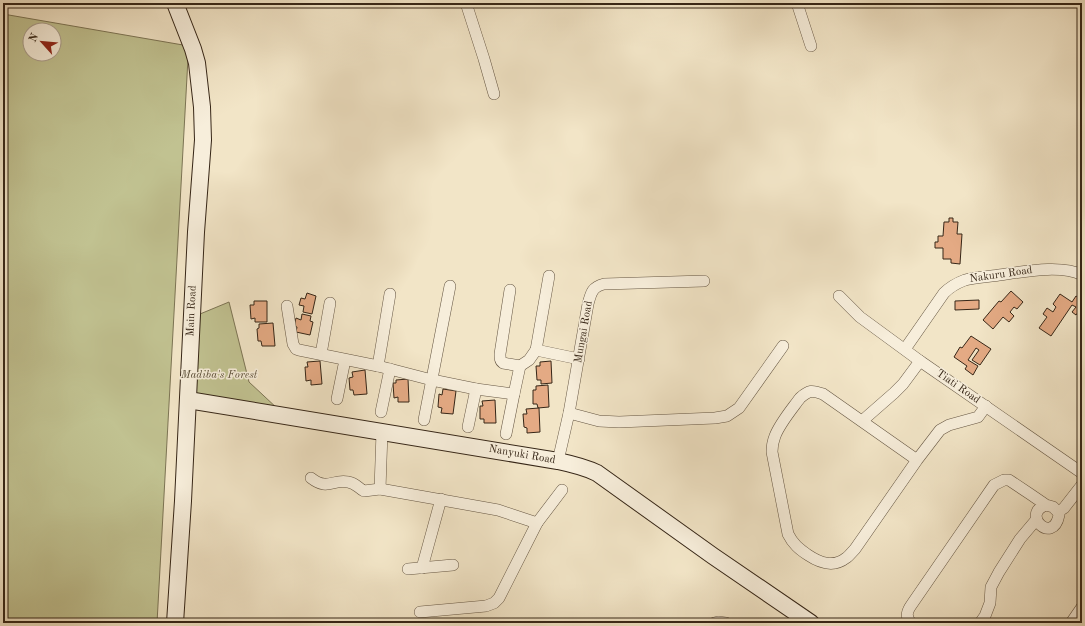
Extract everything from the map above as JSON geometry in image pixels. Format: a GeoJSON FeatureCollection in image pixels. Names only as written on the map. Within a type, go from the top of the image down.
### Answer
{"type":"FeatureCollection","features":[{"type":"Feature","properties":{"kind":"street","name":"Main Road"},"geometry":{"type":"LineString","coordinates":[[175,3],[197,63],[202,107],[203,140],[196,232],[183,501],[175,623]]}},
{"type":"Feature","properties":{"kind":"street"},"geometry":{"type":"LineString","coordinates":[[466,3],[494,94]]}},
{"type":"Feature","properties":{"kind":"street"},"geometry":{"type":"LineString","coordinates":[[797,3],[811,46]]}},
{"type":"Feature","properties":{"kind":"street","name":"Nakuru Road"},"geometry":{"type":"LineString","coordinates":[[905,349],[944,293],[951,287],[963,281],[975,277],[1047,269],[1077,272],[1082,275]]}},
{"type":"Feature","properties":{"kind":"street"},"geometry":{"type":"LineString","coordinates":[[510,290],[500,358],[501,362],[503,363],[520,366],[529,360],[536,350],[549,276]]}},
{"type":"Feature","properties":{"kind":"street","name":"Mungai Road"},"geometry":{"type":"LineString","coordinates":[[558,461],[569,413],[588,304],[592,291],[595,287],[604,284],[704,281]]}},
{"type":"Feature","properties":{"kind":"street"},"geometry":{"type":"LineString","coordinates":[[424,420],[450,286]]}},
{"type":"Feature","properties":{"kind":"street"},"geometry":{"type":"LineString","coordinates":[[378,366],[390,294]]}},
{"type":"Feature","properties":{"kind":"street","name":"Tiati Road"},"geometry":{"type":"LineString","coordinates":[[839,296],[860,316],[920,360],[1082,473]]}},
{"type":"Feature","properties":{"kind":"street"},"geometry":{"type":"LineString","coordinates":[[321,354],[330,302]]}},
{"type":"Feature","properties":{"kind":"street"},"geometry":{"type":"LineString","coordinates":[[287,306],[294,346],[299,350],[378,366],[432,380],[514,394]]}},
{"type":"Feature","properties":{"kind":"street"},"geometry":{"type":"LineString","coordinates":[[569,413],[599,421],[619,422],[714,418],[727,416],[739,408],[783,346]]}},
{"type":"Feature","properties":{"kind":"street"},"geometry":{"type":"LineString","coordinates":[[536,350],[579,359]]}},
{"type":"Feature","properties":{"kind":"street"},"geometry":{"type":"LineString","coordinates":[[337,399],[345,360]]}},
{"type":"Feature","properties":{"kind":"street"},"geometry":{"type":"LineString","coordinates":[[862,421],[903,384],[920,360]]}},
{"type":"Feature","properties":{"kind":"street"},"geometry":{"type":"LineString","coordinates":[[506,434],[520,366]]}},
{"type":"Feature","properties":{"kind":"street"},"geometry":{"type":"LineString","coordinates":[[381,412],[390,369]]}},
{"type":"Feature","properties":{"kind":"street"},"geometry":{"type":"LineString","coordinates":[[468,427],[476,388]]}},
{"type":"Feature","properties":{"kind":"street"},"geometry":{"type":"LineString","coordinates":[[917,460],[824,394],[810,391],[800,398],[778,429],[774,436],[772,452],[788,534],[793,543],[799,550],[818,562],[827,564],[836,563],[846,558],[855,549],[935,435],[942,428],[978,417],[986,406]]}},
{"type":"Feature","properties":{"kind":"street","name":"Nanyuki Road"},"geometry":{"type":"LineString","coordinates":[[188,400],[581,466],[598,473],[713,556],[811,623]]}},
{"type":"Feature","properties":{"kind":"street"},"geometry":{"type":"LineString","coordinates":[[380,489],[382,432]]}},
{"type":"Feature","properties":{"kind":"street"},"geometry":{"type":"LineString","coordinates":[[311,478],[321,484],[350,482],[364,491],[380,489],[503,511],[537,523]]}},
{"type":"Feature","properties":{"kind":"street"},"geometry":{"type":"LineString","coordinates":[[911,623],[908,619],[907,612],[994,485],[1004,480],[1009,480],[1046,505],[1053,507],[1059,515],[1058,520],[1051,528],[1040,526],[1036,520]]}},
{"type":"Feature","properties":{"kind":"street"},"geometry":{"type":"LineString","coordinates":[[1058,512],[1064,508],[1082,485]]}},
{"type":"Feature","properties":{"kind":"street"},"geometry":{"type":"LineString","coordinates":[[420,612],[486,606],[494,603],[500,598],[537,523],[562,490]]}},
{"type":"Feature","properties":{"kind":"street"},"geometry":{"type":"LineString","coordinates":[[422,568],[441,499]]}},
{"type":"Feature","properties":{"kind":"street"},"geometry":{"type":"LineString","coordinates":[[980,623],[985,616],[990,603],[991,588],[999,572],[1020,539],[1036,520],[1039,509],[1046,505]]}},
{"type":"Feature","properties":{"kind":"street"},"geometry":{"type":"LineString","coordinates":[[408,569],[453,565]]}},
{"type":"Feature","properties":{"kind":"street"},"geometry":{"type":"LineString","coordinates":[[1071,623],[1082,607]]}},
{"type":"Feature","properties":{"kind":"street"},"geometry":{"type":"LineString","coordinates":[[714,623],[726,623]]}},
{"type":"Feature","properties":{"kind":"green space"},"geometry":{"type":"Polygon","coordinates":[[[3,14],[49,22],[22,22],[22,62],[62,62],[62,24],[183,45],[188,58],[157,623],[3,623],[3,14]]]}},
{"type":"Feature","properties":{"kind":"green space","name":"Madiba's Forest"},"geometry":{"type":"Polygon","coordinates":[[[229,302],[249,382],[279,410],[193,394],[200,314],[229,302]]]}},
{"type":"Feature","properties":{"kind":"building"},"geometry":{"type":"Polygon","coordinates":[[[949,218],[953,218],[953,222],[958,222],[957,234],[962,234],[960,264],[951,263],[951,259],[943,259],[943,248],[935,248],[935,242],[938,242],[938,236],[943,236],[944,222],[949,222],[949,218]]]}},
{"type":"Feature","properties":{"kind":"building"},"geometry":{"type":"Polygon","coordinates":[[[1011,291],[1023,302],[1017,309],[1014,307],[1010,312],[1014,316],[1009,322],[1003,317],[993,329],[983,320],[999,301],[1001,302],[1011,291]]]}},
{"type":"Feature","properties":{"kind":"building"},"geometry":{"type":"Polygon","coordinates":[[[307,293],[316,296],[312,314],[303,312],[304,306],[299,305],[301,298],[305,299],[307,293]]]}},
{"type":"Feature","properties":{"kind":"building"},"geometry":{"type":"Polygon","coordinates":[[[1060,294],[1072,302],[1076,296],[1082,299],[1082,307],[1076,315],[1072,312],[1076,307],[1072,305],[1051,336],[1039,328],[1047,317],[1043,314],[1047,308],[1053,312],[1056,307],[1053,304],[1060,294]]]}},
{"type":"Feature","properties":{"kind":"building"},"geometry":{"type":"Polygon","coordinates":[[[979,300],[979,309],[955,310],[955,301],[979,300]]]}},
{"type":"Feature","properties":{"kind":"building"},"geometry":{"type":"Polygon","coordinates":[[[254,301],[267,301],[267,322],[255,322],[255,318],[251,319],[250,305],[254,305],[254,301]]]}},
{"type":"Feature","properties":{"kind":"building"},"geometry":{"type":"Polygon","coordinates":[[[302,314],[311,316],[310,321],[313,322],[310,335],[296,332],[297,327],[294,326],[296,318],[301,320],[302,314]]]}},
{"type":"Feature","properties":{"kind":"building"},"geometry":{"type":"Polygon","coordinates":[[[273,323],[275,346],[262,346],[261,341],[258,341],[257,329],[259,328],[259,324],[273,323]]]}},
{"type":"Feature","properties":{"kind":"building"},"geometry":{"type":"Polygon","coordinates":[[[971,336],[991,349],[980,365],[972,360],[979,350],[976,348],[968,360],[978,366],[973,375],[965,369],[967,366],[954,357],[960,347],[962,348],[971,336]]]}},
{"type":"Feature","properties":{"kind":"building"},"geometry":{"type":"Polygon","coordinates":[[[320,361],[322,384],[311,385],[311,380],[306,381],[305,367],[308,367],[307,362],[320,361]]]}},
{"type":"Feature","properties":{"kind":"building"},"geometry":{"type":"Polygon","coordinates":[[[551,361],[552,383],[541,384],[541,380],[537,380],[536,366],[540,366],[540,362],[551,361]]]}},
{"type":"Feature","properties":{"kind":"building"},"geometry":{"type":"Polygon","coordinates":[[[365,370],[367,394],[354,395],[353,390],[350,390],[349,378],[353,377],[352,372],[365,370]]]}},
{"type":"Feature","properties":{"kind":"building"},"geometry":{"type":"Polygon","coordinates":[[[408,379],[409,402],[398,402],[398,397],[394,398],[393,383],[396,383],[396,380],[408,379]]]}},
{"type":"Feature","properties":{"kind":"building"},"geometry":{"type":"Polygon","coordinates":[[[548,385],[549,407],[538,408],[537,404],[533,404],[533,390],[536,390],[536,386],[548,385]]]}},
{"type":"Feature","properties":{"kind":"building"},"geometry":{"type":"Polygon","coordinates":[[[443,389],[456,391],[453,414],[441,413],[442,408],[438,407],[439,394],[442,395],[443,389]]]}},
{"type":"Feature","properties":{"kind":"building"},"geometry":{"type":"Polygon","coordinates":[[[495,400],[496,423],[484,423],[484,419],[480,419],[480,406],[483,406],[482,401],[495,400]]]}},
{"type":"Feature","properties":{"kind":"building"},"geometry":{"type":"Polygon","coordinates":[[[539,408],[540,432],[527,433],[527,428],[524,427],[523,414],[527,414],[526,409],[539,408]]]}}]}
